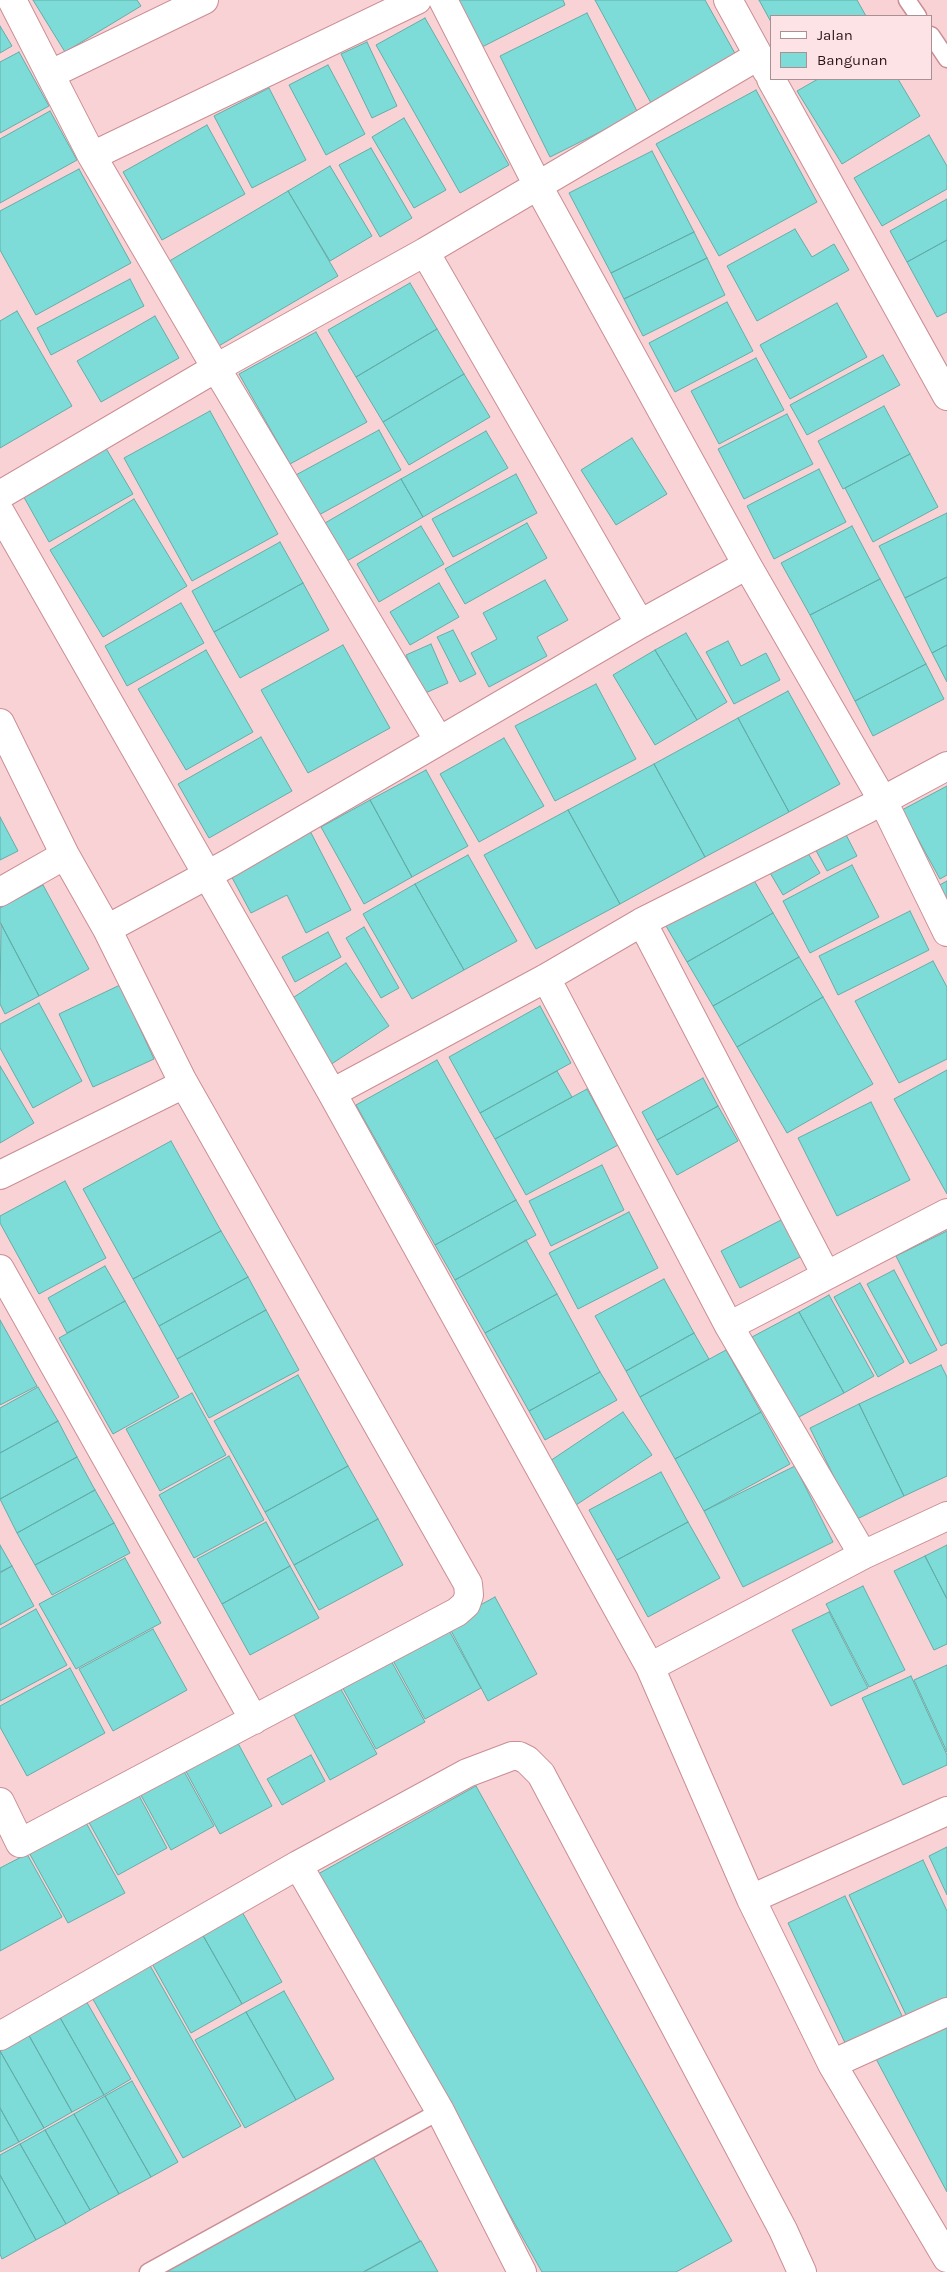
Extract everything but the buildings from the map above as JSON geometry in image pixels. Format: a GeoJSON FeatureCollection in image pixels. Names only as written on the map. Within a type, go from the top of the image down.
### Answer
{"type":"FeatureCollection","features":[{"type":"Feature","properties":{"kind":"street"},"geometry":{"type":"LineString","coordinates":[[12,0],[92,156],[216,368],[439,741]]}},
{"type":"Feature","properties":{"kind":"street"},"geometry":{"type":"LineString","coordinates":[[51,74],[204,0]]}},
{"type":"Feature","properties":{"kind":"street"},"geometry":{"type":"LineString","coordinates":[[92,156],[417,0]]}},
{"type":"Feature","properties":{"kind":"street"},"geometry":{"type":"LineString","coordinates":[[443,0],[538,186],[747,565],[883,800],[947,932]]}},
{"type":"Feature","properties":{"kind":"street"},"geometry":{"type":"LineString","coordinates":[[0,495],[216,368],[425,252],[538,186],[767,71],[728,0]]}},
{"type":"Feature","properties":{"kind":"street"},"geometry":{"type":"LineString","coordinates":[[772,80],[947,396]]}},
{"type":"Feature","properties":{"kind":"street"},"geometry":{"type":"LineString","coordinates":[[425,252],[640,624]]}},
{"type":"Feature","properties":{"kind":"street"},"geometry":{"type":"LineString","coordinates":[[0,512],[202,878],[332,1093],[650,1666],[751,1899],[832,2064],[947,2258]]}},
{"type":"Feature","properties":{"kind":"street"},"geometry":{"type":"LineString","coordinates":[[107,929],[202,878],[640,624],[747,565]]}},
{"type":"Feature","properties":{"kind":"street"},"geometry":{"type":"LineString","coordinates":[[0,723],[65,856],[107,929],[184,1084],[468,1584],[469,1595],[466,1604],[458,1612],[20,1843],[0,1802]]}},
{"type":"Feature","properties":{"kind":"street"},"geometry":{"type":"LineString","coordinates":[[332,1093],[546,978],[642,922],[947,766]]}},
{"type":"Feature","properties":{"kind":"street"},"geometry":{"type":"LineString","coordinates":[[0,892],[65,856]]}},
{"type":"Feature","properties":{"kind":"street"},"geometry":{"type":"LineString","coordinates":[[642,922],[826,1275]]}},
{"type":"Feature","properties":{"kind":"street"},"geometry":{"type":"LineString","coordinates":[[546,978],[729,1326],[862,1554]]}},
{"type":"Feature","properties":{"kind":"street"},"geometry":{"type":"LineString","coordinates":[[0,1175],[184,1084]]}},
{"type":"Feature","properties":{"kind":"street"},"geometry":{"type":"LineString","coordinates":[[729,1326],[947,1213]]}},
{"type":"Feature","properties":{"kind":"street"},"geometry":{"type":"LineString","coordinates":[[0,1269],[254,1720]]}},
{"type":"Feature","properties":{"kind":"street"},"geometry":{"type":"LineString","coordinates":[[650,1666],[862,1554],[947,1516]]}},
{"type":"Feature","properties":{"kind":"street"},"geometry":{"type":"LineString","coordinates":[[0,2036],[298,1865],[467,1773],[512,1756],[527,1760],[541,1774],[783,2230],[802,2272]]}},
{"type":"Feature","properties":{"kind":"street"},"geometry":{"type":"LineString","coordinates":[[751,1899],[947,1811]]}},
{"type":"Feature","properties":{"kind":"street"},"geometry":{"type":"LineString","coordinates":[[298,1865],[440,2112],[522,2272]]}},
{"type":"Feature","properties":{"kind":"street"},"geometry":{"type":"LineString","coordinates":[[832,2064],[947,2012]]}},
{"type":"Feature","properties":{"kind":"lane"},"geometry":{"type":"LineString","coordinates":[[907,0],[917,15]]}},
{"type":"Feature","properties":{"kind":"lane"},"geometry":{"type":"LineString","coordinates":[[932,36],[947,59]]}},
{"type":"Feature","properties":{"kind":"lane"},"geometry":{"type":"LineString","coordinates":[[148,2272],[440,2112]]}}]}
